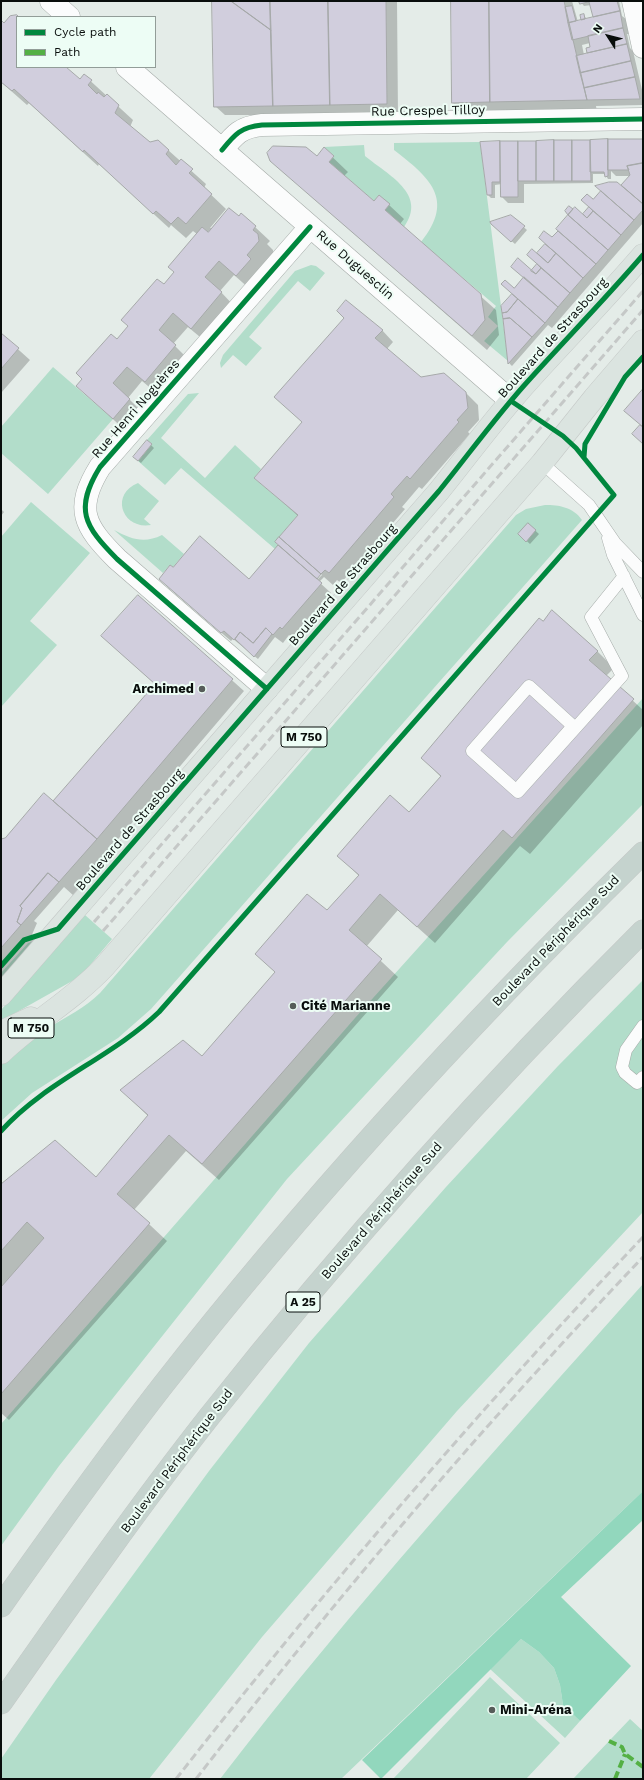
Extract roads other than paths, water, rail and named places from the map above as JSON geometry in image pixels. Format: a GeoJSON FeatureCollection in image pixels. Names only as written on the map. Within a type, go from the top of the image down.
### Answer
{"type":"FeatureCollection","features":[{"type":"Feature","properties":{"kind":"highway","name":"Boulevard Périphérique Sud"},"geometry":{"type":"LineString","coordinates":[[1,1606],[154,1397],[278,1246],[455,1046],[539,956],[643,852]]}},
{"type":"Feature","properties":{"kind":"highway","name":"Boulevard Périphérique Sud"},"geometry":{"type":"LineString","coordinates":[[1,1703],[138,1511],[208,1419],[306,1299],[438,1146],[522,1056],[643,931]]}},
{"type":"Feature","properties":{"kind":"main road","name":"Boulevard de Strasbourg"},"geometry":{"type":"LineString","coordinates":[[1,995],[439,491],[511,401],[643,255]]}},
{"type":"Feature","properties":{"kind":"main road","name":"M 750"},"geometry":{"type":"LineString","coordinates":[[1,1053],[84,987],[104,968],[542,463],[594,398],[643,341]]}},
{"type":"Feature","properties":{"kind":"main road"},"geometry":{"type":"LineString","coordinates":[[1,1032],[61,1004]]}},
{"type":"Feature","properties":{"kind":"street"},"geometry":{"type":"LineString","coordinates":[[51,1],[69,16]]}},
{"type":"Feature","properties":{"kind":"street"},"geometry":{"type":"LineString","coordinates":[[633,1],[643,47]]}},
{"type":"Feature","properties":{"kind":"street","name":"Rue Duguesclin"},"geometry":{"type":"LineString","coordinates":[[128,68],[511,401]]}},
{"type":"Feature","properties":{"kind":"street","name":"Rue Crespel Tilloy"},"geometry":{"type":"LineString","coordinates":[[222,150],[236,133],[249,126],[262,125],[643,119]]}},
{"type":"Feature","properties":{"kind":"street","name":"Rue Henri Noguères"},"geometry":{"type":"LineString","coordinates":[[267,689],[117,560],[100,543],[86,520],[86,494],[100,467],[310,226]]}},
{"type":"Feature","properties":{"kind":"lane"},"geometry":{"type":"LineString","coordinates":[[542,463],[589,505],[622,551],[643,572]]}},
{"type":"Feature","properties":{"kind":"lane"},"geometry":{"type":"LineString","coordinates":[[606,529],[610,548],[643,615]]}},
{"type":"Feature","properties":{"kind":"lane"},"geometry":{"type":"LineString","coordinates":[[520,785],[573,726],[529,686],[472,751],[518,792],[622,676],[591,617],[624,576]]}},
{"type":"Feature","properties":{"kind":"lane"},"geometry":{"type":"LineString","coordinates":[[643,1026],[626,1050],[622,1067],[625,1073],[636,1083],[643,1077]]}},
{"type":"Feature","properties":{"kind":"railway"},"geometry":{"type":"LineString","coordinates":[[94,922],[643,291]]}},
{"type":"Feature","properties":{"kind":"railway"},"geometry":{"type":"LineString","coordinates":[[103,931],[643,310]]}},
{"type":"Feature","properties":{"kind":"railway"},"geometry":{"type":"LineString","coordinates":[[176,1779],[288,1639],[403,1502],[522,1368],[643,1237]]}},
{"type":"Feature","properties":{"kind":"railway"},"geometry":{"type":"LineString","coordinates":[[196,1779],[303,1644],[413,1512],[526,1383],[643,1257]]}},
{"type":"Feature","properties":{"kind":"place","name":"Archimed"},"geometry":{"type":"Point","coordinates":[202,689]}},
{"type":"Feature","properties":{"kind":"place","name":"Cité Marianne"},"geometry":{"type":"Point","coordinates":[293,1006]}},
{"type":"Feature","properties":{"kind":"place","name":"Mini-Aréna"},"geometry":{"type":"Point","coordinates":[492,1710]}}]}
